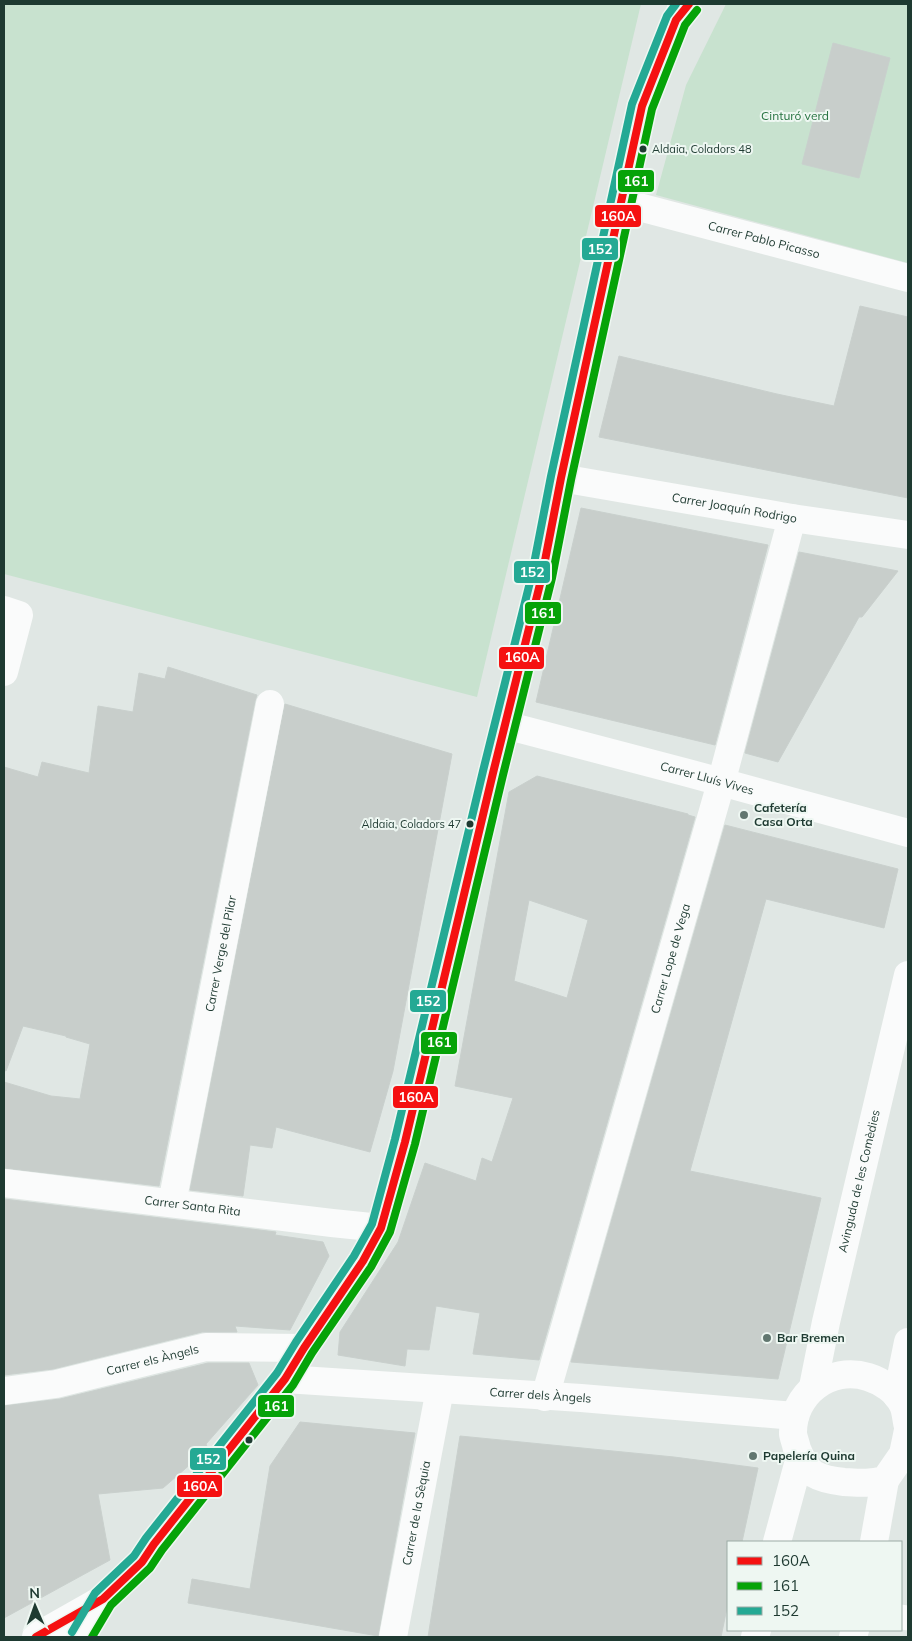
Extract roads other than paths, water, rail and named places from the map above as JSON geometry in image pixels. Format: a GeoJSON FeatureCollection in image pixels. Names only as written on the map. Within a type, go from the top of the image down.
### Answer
{"type":"FeatureCollection","features":[{"type":"Feature","properties":{"kind":"street"},"geometry":{"type":"LineString","coordinates":[[36,1637],[103,1599],[142,1562],[154,1544],[285,1380],[304,1348],[363,1261],[381,1228],[405,1142],[542,576],[561,478],[642,106],[683,9]]}},
{"type":"Feature","properties":{"kind":"street","name":"Carrer Pablo Picasso"},"geometry":{"type":"LineString","coordinates":[[620,202],[908,278]]}},
{"type":"Feature","properties":{"kind":"street","name":"Carrer Joaquín Rodrigo"},"geometry":{"type":"LineString","coordinates":[[561,478],[792,518],[908,535]]}},
{"type":"Feature","properties":{"kind":"street","name":"Carrer Lope de Vega"},"geometry":{"type":"LineString","coordinates":[[545,1397],[721,783],[792,518]]}},
{"type":"Feature","properties":{"kind":"street"},"geometry":{"type":"LineString","coordinates":[[4,672],[12,612]]}},
{"type":"Feature","properties":{"kind":"street","name":"Carrer Verge del Pilar"},"geometry":{"type":"LineString","coordinates":[[172,1203],[270,704]]}},
{"type":"Feature","properties":{"kind":"street","name":"Carrer Lluís Vives"},"geometry":{"type":"LineString","coordinates":[[505,725],[908,833]]}},
{"type":"Feature","properties":{"kind":"street","name":"Avinguda de les Comèdies"},"geometry":{"type":"LineString","coordinates":[[813,1387],[826,1322],[908,975]]}},
{"type":"Feature","properties":{"kind":"street","name":"Carrer Santa Rita"},"geometry":{"type":"LineString","coordinates":[[4,1183],[381,1228]]}},
{"type":"Feature","properties":{"kind":"street"},"geometry":{"type":"LineString","coordinates":[[897,1396],[908,1342]]}},
{"type":"Feature","properties":{"kind":"street","name":"Carrer els Àngels"},"geometry":{"type":"LineString","coordinates":[[4,1391],[56,1384],[206,1347],[304,1348]]}},
{"type":"Feature","properties":{"kind":"street"},"geometry":{"type":"LineString","coordinates":[[874,1541],[885,1480],[903,1454],[908,1428],[903,1404],[880,1380],[863,1375],[837,1374],[813,1387],[800,1403],[795,1416],[793,1435],[800,1456],[813,1474],[838,1482],[868,1484],[885,1480]]}},
{"type":"Feature","properties":{"kind":"street","name":"Carrer dels Àngels"},"geometry":{"type":"LineString","coordinates":[[285,1380],[581,1398],[795,1416]]}},
{"type":"Feature","properties":{"kind":"street","name":"Carrer de la Sèquia"},"geometry":{"type":"LineString","coordinates":[[393,1637],[440,1389]]}},
{"type":"Feature","properties":{"kind":"street"},"geometry":{"type":"LineString","coordinates":[[778,1541],[800,1456]]}},
{"type":"Feature","properties":{"kind":"street"},"geometry":{"type":"LineString","coordinates":[[81,1637],[103,1599]]}},
{"type":"Feature","properties":{"kind":"place","name":"Aldaia, Coladors 48"},"geometry":{"type":"Point","coordinates":[643,149]}},
{"type":"Feature","properties":{"kind":"place","name":"Cafetería Casa Orta"},"geometry":{"type":"Point","coordinates":[744,815]}},
{"type":"Feature","properties":{"kind":"place","name":"Aldaia, Coladors 47"},"geometry":{"type":"Point","coordinates":[470,824]}},
{"type":"Feature","properties":{"kind":"place","name":"Bar Bremen"},"geometry":{"type":"Point","coordinates":[767,1338]}},
{"type":"Feature","properties":{"kind":"place","name":"Papelería Quina"},"geometry":{"type":"Point","coordinates":[753,1456]}},
{"type":"Feature","properties":{"kind":"park label","name":"Cinturó verd"},"geometry":{"type":"Point","coordinates":[795,116]}}]}
